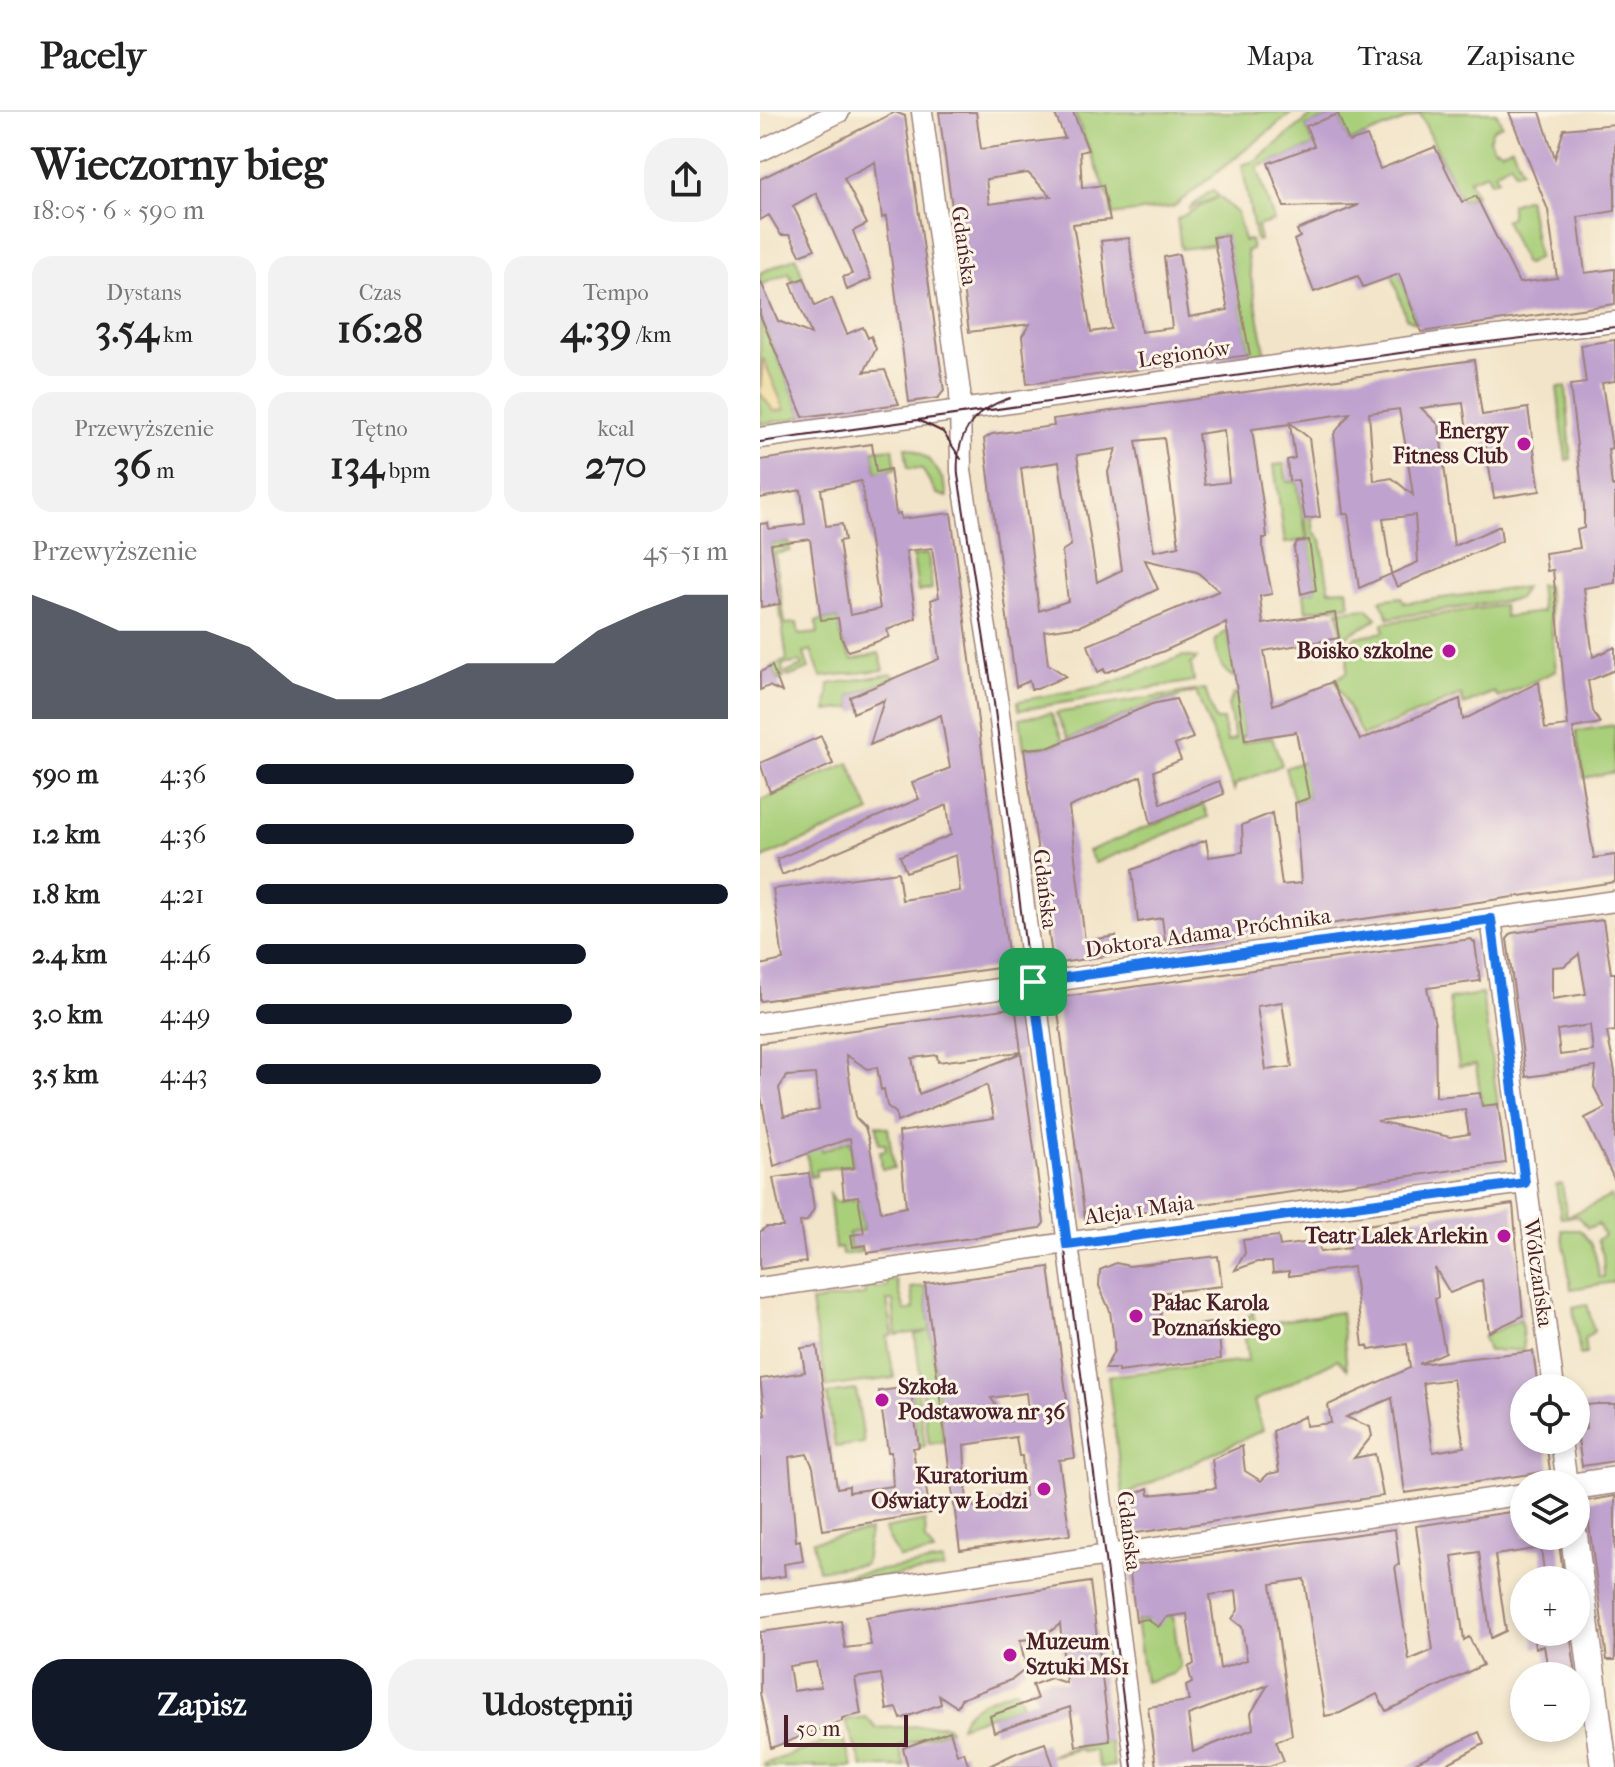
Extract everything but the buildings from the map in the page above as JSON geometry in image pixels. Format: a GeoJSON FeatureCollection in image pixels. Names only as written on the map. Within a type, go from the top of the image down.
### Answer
{"type":"FeatureCollection","features":[{"type":"Feature","properties":{"kind":"main road"},"geometry":{"type":"LineString","coordinates":[[1590,1484],[1615,1480]]}},
{"type":"Feature","properties":{"kind":"main road"},"geometry":{"type":"LineString","coordinates":[[1576,1550],[1604,1767]]}},
{"type":"Feature","properties":{"kind":"street"},"geometry":{"type":"LineString","coordinates":[[760,151],[839,112]]}},
{"type":"Feature","properties":{"kind":"street","name":"Gdańska"},"geometry":{"type":"LineString","coordinates":[[922,112],[954,341],[961,471],[997,698],[1136,1767]]}},
{"type":"Feature","properties":{"kind":"street","name":"Legionów"},"geometry":{"type":"LineString","coordinates":[[760,438],[1615,322]]}},
{"type":"Feature","properties":{"kind":"street","name":"Doktora Adama Próchnika"},"geometry":{"type":"LineString","coordinates":[[760,1023],[1615,901]]}},
{"type":"Feature","properties":{"kind":"street","name":"Wólczańska"},"geometry":{"type":"LineString","coordinates":[[1491,919],[1552,1374]]}},
{"type":"Feature","properties":{"kind":"street","name":"Aleja 1 Maja"},"geometry":{"type":"LineString","coordinates":[[760,1288],[1525,1183]]}},
{"type":"Feature","properties":{"kind":"street"},"geometry":{"type":"LineString","coordinates":[[760,1606],[1510,1496]]}},
{"type":"Feature","properties":{"kind":"green space"},"geometry":{"type":"Polygon","coordinates":[[[1074,112],[1293,112],[1173,207],[1112,215],[1110,200],[1074,112]]]}},
{"type":"Feature","properties":{"kind":"green space"},"geometry":{"type":"Polygon","coordinates":[[[1316,112],[1496,112],[1502,125],[1493,129],[1489,139],[1494,148],[1502,151],[1512,147],[1522,170],[1515,172],[1511,163],[1495,172],[1498,179],[1491,182],[1487,173],[1469,180],[1476,195],[1462,201],[1420,114],[1349,142],[1338,114],[1306,126],[1314,146],[1257,167],[1274,221],[1257,226],[1260,240],[1256,241],[1242,165],[1255,161],[1316,112]]]}},
{"type":"Feature","properties":{"kind":"green space"},"geometry":{"type":"Polygon","coordinates":[[[1212,190],[1237,213],[1244,241],[1250,240],[1252,249],[1246,251],[1265,352],[1250,355],[1226,235],[1213,237],[1213,245],[1181,249],[1177,219],[1218,197],[1188,209],[1212,190]]]}},
{"type":"Feature","properties":{"kind":"green space"},"geometry":{"type":"Polygon","coordinates":[[[1528,198],[1538,257],[1528,264],[1524,263],[1505,220],[1511,217],[1511,204],[1528,198]]]}},
{"type":"Feature","properties":{"kind":"green space"},"geometry":{"type":"Polygon","coordinates":[[[796,257],[803,278],[793,282],[789,273],[760,285],[760,273],[796,257]]]}},
{"type":"Feature","properties":{"kind":"green space"},"geometry":{"type":"Polygon","coordinates":[[[1395,262],[1417,323],[1406,318],[1389,265],[1395,262]]]}},
{"type":"Feature","properties":{"kind":"green space"},"geometry":{"type":"Polygon","coordinates":[[[760,315],[803,417],[760,424],[760,315]]]}},
{"type":"Feature","properties":{"kind":"green space"},"geometry":{"type":"Polygon","coordinates":[[[1557,387],[1566,387],[1571,459],[1566,460],[1557,387]]]}},
{"type":"Feature","properties":{"kind":"green space"},"geometry":{"type":"Polygon","coordinates":[[[905,447],[921,454],[934,466],[943,481],[947,497],[937,494],[922,469],[908,468],[905,447]]]}},
{"type":"Feature","properties":{"kind":"green space"},"geometry":{"type":"Polygon","coordinates":[[[893,448],[896,469],[876,472],[873,450],[893,448]]]}},
{"type":"Feature","properties":{"kind":"green space"},"geometry":{"type":"Polygon","coordinates":[[[1284,464],[1287,482],[1297,482],[1307,540],[1285,543],[1274,465],[1284,464]]]}},
{"type":"Feature","properties":{"kind":"green space"},"geometry":{"type":"Polygon","coordinates":[[[1305,518],[1312,518],[1314,532],[1321,540],[1329,590],[1347,589],[1350,605],[1306,611],[1304,593],[1316,590],[1305,518]]]}},
{"type":"Feature","properties":{"kind":"green space"},"geometry":{"type":"Polygon","coordinates":[[[789,542],[790,551],[775,554],[785,624],[797,623],[799,635],[818,633],[816,621],[838,618],[841,637],[852,660],[879,653],[884,670],[821,677],[811,650],[804,653],[809,669],[788,677],[786,673],[802,666],[801,662],[782,665],[784,678],[778,681],[772,666],[787,660],[771,544],[789,542]]]}},
{"type":"Feature","properties":{"kind":"green space"},"geometry":{"type":"Polygon","coordinates":[[[928,554],[932,589],[918,592],[913,556],[928,554]]]}},
{"type":"Feature","properties":{"kind":"green space"},"geometry":{"type":"Polygon","coordinates":[[[1539,585],[1547,586],[1556,671],[1498,698],[1494,692],[1464,705],[1461,695],[1362,736],[1335,680],[1347,672],[1348,644],[1356,637],[1384,632],[1383,623],[1503,605],[1505,617],[1542,612],[1539,585]]]}},
{"type":"Feature","properties":{"kind":"green space"},"geometry":{"type":"Polygon","coordinates":[[[1525,587],[1518,599],[1389,618],[1380,600],[1401,597],[1405,603],[1525,587]]]}},
{"type":"Feature","properties":{"kind":"green space"},"geometry":{"type":"Polygon","coordinates":[[[1367,608],[1377,618],[1343,639],[1338,611],[1367,608]]]}},
{"type":"Feature","properties":{"kind":"green space"},"geometry":{"type":"Polygon","coordinates":[[[1227,630],[1236,678],[1223,668],[1216,647],[1215,641],[1227,630]]]}},
{"type":"Feature","properties":{"kind":"green space"},"geometry":{"type":"Polygon","coordinates":[[[1183,656],[1197,658],[1191,664],[1194,681],[1019,710],[1018,701],[1105,685],[1183,656]]]}},
{"type":"Feature","properties":{"kind":"green space"},"geometry":{"type":"Polygon","coordinates":[[[892,674],[896,677],[850,696],[852,708],[827,711],[829,684],[892,674]]]}},
{"type":"Feature","properties":{"kind":"green space"},"geometry":{"type":"Polygon","coordinates":[[[1205,689],[1215,720],[1223,720],[1227,742],[1235,739],[1228,705],[1234,694],[1239,693],[1244,736],[1242,743],[1272,737],[1282,765],[1236,784],[1234,790],[1196,692],[1151,704],[1068,739],[1056,713],[1205,689]]]}},
{"type":"Feature","properties":{"kind":"green space"},"geometry":{"type":"Polygon","coordinates":[[[1051,713],[1063,741],[1052,746],[1024,749],[1020,718],[1051,713]]]}},
{"type":"Feature","properties":{"kind":"green space"},"geometry":{"type":"Polygon","coordinates":[[[1615,725],[1615,772],[1584,778],[1576,731],[1615,725]]]}},
{"type":"Feature","properties":{"kind":"green space"},"geometry":{"type":"Polygon","coordinates":[[[1304,761],[1309,798],[1295,803],[1285,768],[1304,761]]]}},
{"type":"Feature","properties":{"kind":"green space"},"geometry":{"type":"Polygon","coordinates":[[[849,763],[870,812],[760,859],[760,801],[849,763]]]}},
{"type":"Feature","properties":{"kind":"green space"},"geometry":{"type":"Polygon","coordinates":[[[1203,804],[1208,817],[1095,863],[1088,851],[1203,804]]]}},
{"type":"Feature","properties":{"kind":"green space"},"geometry":{"type":"Polygon","coordinates":[[[1482,994],[1498,1104],[1482,1107],[1476,1065],[1459,1067],[1449,999],[1482,994]]]}},
{"type":"Feature","properties":{"kind":"green space"},"geometry":{"type":"Polygon","coordinates":[[[877,1125],[888,1128],[894,1168],[882,1169],[880,1151],[886,1150],[885,1143],[879,1143],[877,1125]]]}},
{"type":"Feature","properties":{"kind":"green space"},"geometry":{"type":"Polygon","coordinates":[[[817,1135],[822,1151],[850,1140],[854,1165],[816,1170],[816,1176],[810,1177],[806,1147],[817,1135]]]}},
{"type":"Feature","properties":{"kind":"green space"},"geometry":{"type":"Polygon","coordinates":[[[1501,1171],[1503,1182],[1422,1193],[1420,1182],[1501,1171]]]}},
{"type":"Feature","properties":{"kind":"green space"},"geometry":{"type":"Polygon","coordinates":[[[1562,1184],[1567,1217],[1611,1196],[1615,1205],[1614,1282],[1571,1289],[1562,1230],[1580,1230],[1585,1235],[1594,1252],[1599,1277],[1604,1277],[1603,1255],[1597,1240],[1604,1235],[1598,1224],[1588,1228],[1577,1216],[1561,1218],[1556,1185],[1562,1184]]]}},
{"type":"Feature","properties":{"kind":"green space"},"geometry":{"type":"Polygon","coordinates":[[[829,1192],[835,1202],[859,1199],[863,1231],[849,1233],[851,1248],[860,1248],[861,1252],[842,1255],[841,1248],[835,1249],[829,1192]]]}},
{"type":"Feature","properties":{"kind":"green space"},"geometry":{"type":"Polygon","coordinates":[[[896,1280],[905,1311],[914,1309],[911,1288],[925,1286],[944,1442],[929,1444],[915,1335],[928,1331],[896,1335],[893,1301],[887,1301],[893,1335],[887,1337],[894,1378],[827,1387],[811,1302],[865,1295],[864,1284],[873,1283],[875,1289],[887,1287],[887,1281],[896,1280]]]}},
{"type":"Feature","properties":{"kind":"green space"},"geometry":{"type":"Polygon","coordinates":[[[1587,1304],[1594,1331],[1584,1339],[1586,1354],[1580,1355],[1573,1307],[1587,1304]]]}},
{"type":"Feature","properties":{"kind":"green space"},"geometry":{"type":"Polygon","coordinates":[[[1253,1312],[1255,1325],[1341,1312],[1347,1369],[1338,1359],[1254,1401],[1263,1430],[1123,1496],[1108,1376],[1248,1361],[1243,1322],[1253,1312]]]}},
{"type":"Feature","properties":{"kind":"green space"},"geometry":{"type":"Polygon","coordinates":[[[1521,1319],[1524,1350],[1488,1351],[1483,1337],[1521,1319]]]}},
{"type":"Feature","properties":{"kind":"green space"},"geometry":{"type":"Polygon","coordinates":[[[910,1382],[917,1386],[925,1446],[919,1447],[910,1382]]]}},
{"type":"Feature","properties":{"kind":"green space"},"geometry":{"type":"Polygon","coordinates":[[[856,1390],[864,1443],[835,1447],[827,1394],[856,1390]]]}},
{"type":"Feature","properties":{"kind":"green space"},"geometry":{"type":"Polygon","coordinates":[[[925,1521],[926,1540],[934,1553],[899,1558],[884,1529],[925,1521]]]}},
{"type":"Feature","properties":{"kind":"green space"},"geometry":{"type":"Polygon","coordinates":[[[869,1531],[865,1564],[818,1570],[813,1541],[869,1531]]]}},
{"type":"Feature","properties":{"kind":"green space"},"geometry":{"type":"Polygon","coordinates":[[[943,1561],[944,1569],[821,1586],[820,1579],[943,1561]]]}},
{"type":"Feature","properties":{"kind":"green space"},"geometry":{"type":"Polygon","coordinates":[[[1173,1616],[1180,1667],[1173,1674],[1145,1682],[1136,1621],[1150,1619],[1156,1625],[1163,1617],[1173,1616]]]}},
{"type":"Feature","properties":{"kind":"green space"},"geometry":{"type":"Polygon","coordinates":[[[1016,1689],[1022,1705],[960,1726],[975,1706],[1016,1689]]]}},
{"type":"Feature","properties":{"kind":"green space"},"geometry":{"type":"Polygon","coordinates":[[[866,1717],[876,1728],[946,1725],[950,1730],[899,1746],[905,1767],[863,1767],[845,1720],[866,1717]]]}},
{"type":"Feature","properties":{"kind":"green space"},"geometry":{"type":"Polygon","coordinates":[[[842,1736],[853,1767],[765,1767],[764,1764],[842,1736]]]}},
{"type":"Feature","properties":{"kind":"green space"},"geometry":{"type":"Polygon","coordinates":[[[1110,1741],[1114,1766],[1100,1767],[1094,1750],[1083,1752],[1079,1749],[1050,1756],[1076,1746],[1110,1741]]]}},
{"type":"Feature","properties":{"kind":"sand"},"geometry":{"type":"Polygon","coordinates":[[[763,358],[785,410],[774,411],[760,393],[763,358]]]}},
{"type":"Feature","properties":{"kind":"tram line"},"geometry":{"type":"LineString","coordinates":[[760,442],[1429,349],[1615,327]]}},
{"type":"Feature","properties":{"kind":"tram line"},"geometry":{"type":"LineString","coordinates":[[1010,398],[985,410],[969,427],[960,449],[958,475],[994,703],[1132,1767]]}},
{"type":"Feature","properties":{"kind":"tram line"},"geometry":{"type":"LineString","coordinates":[[918,420],[943,432],[961,459]]}},
{"type":"Feature","properties":{"kind":"place","name":"Energy Fitness Club"},"geometry":{"type":"Point","coordinates":[1524,444]}},
{"type":"Feature","properties":{"kind":"place","name":"Boisko szkolne"},"geometry":{"type":"Point","coordinates":[1449,651]}},
{"type":"Feature","properties":{"kind":"place","name":"Teatr Lalek Arlekin"},"geometry":{"type":"Point","coordinates":[1504,1236]}},
{"type":"Feature","properties":{"kind":"place","name":"Pałac Karola Poznańskiego"},"geometry":{"type":"Point","coordinates":[1136,1316]}},
{"type":"Feature","properties":{"kind":"place","name":"Szkoła Podstawowa nr 36"},"geometry":{"type":"Point","coordinates":[882,1400]}},
{"type":"Feature","properties":{"kind":"place","name":"Kuratorium Oświaty w Łodzi"},"geometry":{"type":"Point","coordinates":[1044,1489]}},
{"type":"Feature","properties":{"kind":"place","name":"Muzeum Sztuki MS1"},"geometry":{"type":"Point","coordinates":[1010,1655]}},
{"type":"Feature","properties":{"kind":"route"},"geometry":{"type":"LineString","coordinates":[[1491,919],[1525,1183],[1067,1245],[1033,982],[1491,919]]}}]}
